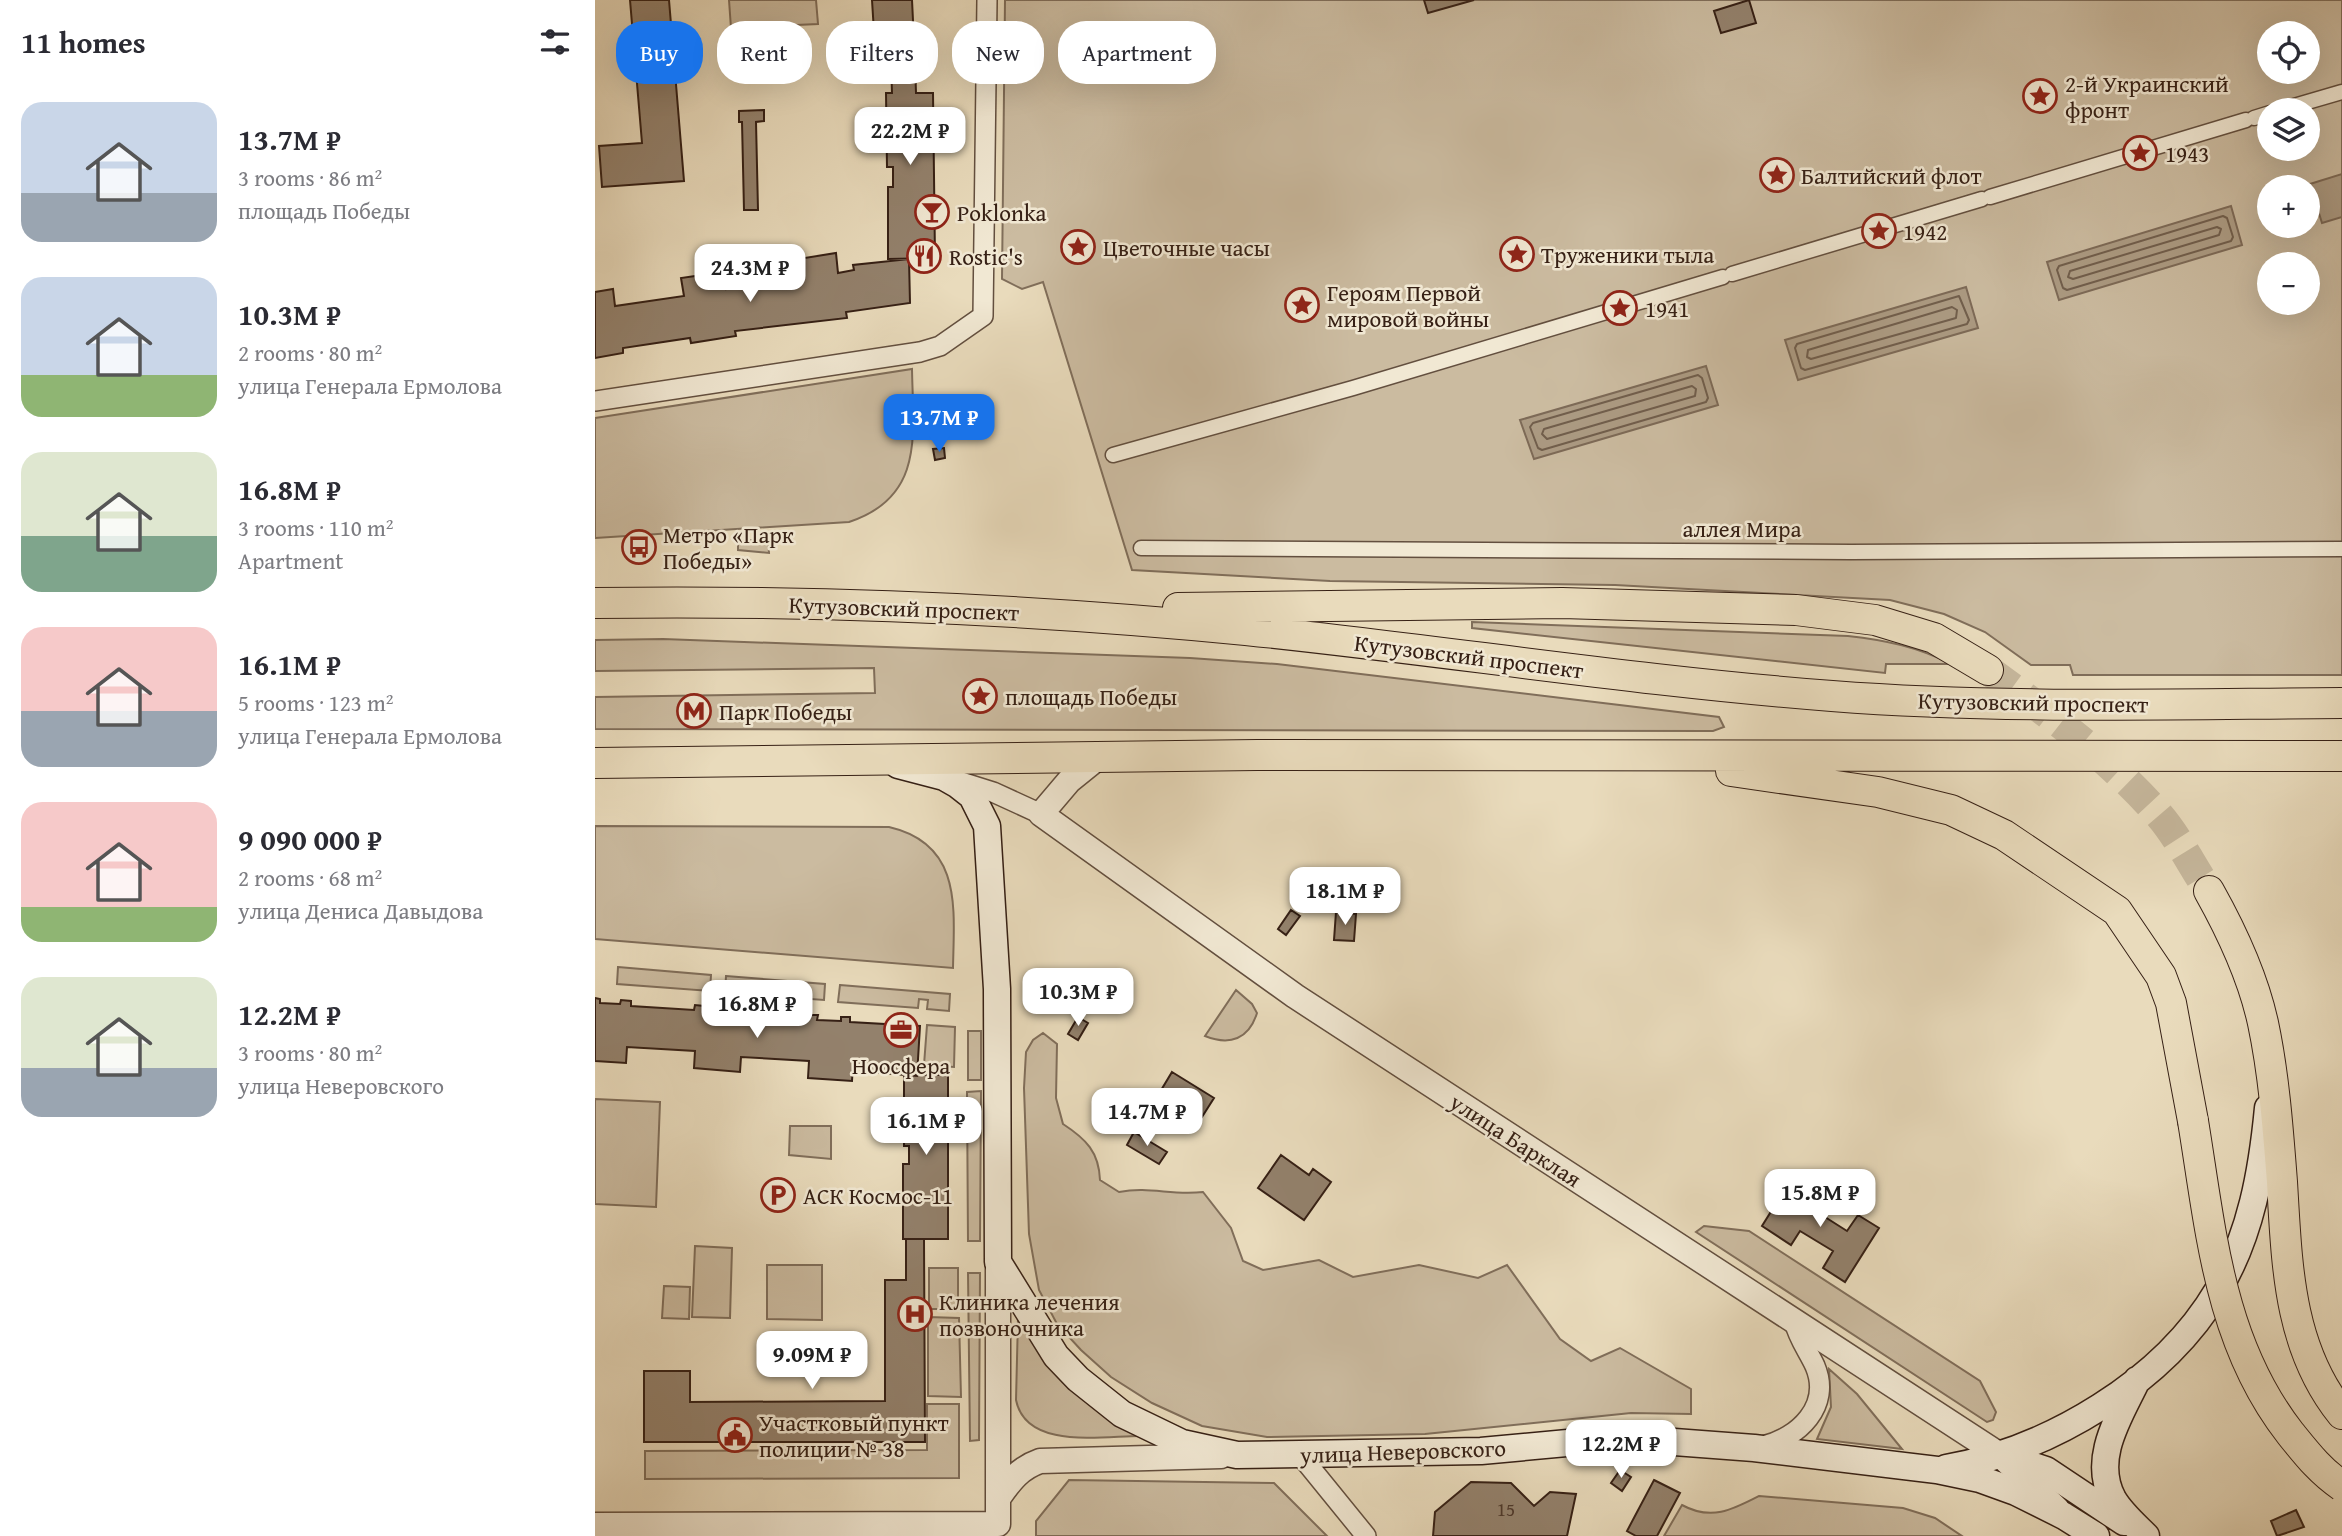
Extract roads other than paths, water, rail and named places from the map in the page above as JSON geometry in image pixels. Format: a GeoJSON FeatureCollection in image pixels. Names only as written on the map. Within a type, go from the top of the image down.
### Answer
{"type":"FeatureCollection","features":[{"type":"Feature","properties":{"kind":"main road","name":"Кутузовский проспект"},"geometry":{"type":"LineString","coordinates":[[595,603],[773,603],[984,610],[1241,630],[1719,686],[1836,696],[2054,704],[2342,703]]}},
{"type":"Feature","properties":{"kind":"main road"},"geometry":{"type":"LineString","coordinates":[[984,610],[1562,603],[1796,610],[1875,620],[1922,634],[1988,670]]}},
{"type":"Feature","properties":{"kind":"main road"},"geometry":{"type":"LineString","coordinates":[[1574,755],[1737,772],[1878,792],[1951,810],[2004,835],[2117,911],[2161,976],[2171,1003],[2216,1265],[2241,1353],[2272,1409],[2320,1470],[2342,1486]]}},
{"type":"Feature","properties":{"kind":"main road"},"geometry":{"type":"LineString","coordinates":[[595,763],[1100,756],[2342,756]]}},
{"type":"Feature","properties":{"kind":"main road"},"geometry":{"type":"LineString","coordinates":[[879,761],[944,777],[972,796],[981,808],[991,848],[997,999],[997,1262],[1056,1356],[1099,1396],[1122,1414],[1158,1433],[1200,1448],[1237,1455]]}},
{"type":"Feature","properties":{"kind":"main road"},"geometry":{"type":"LineString","coordinates":[[2209,891],[2246,968],[2263,1022],[2280,1158],[2289,1285],[2298,1331],[2313,1368],[2342,1414]]}},
{"type":"Feature","properties":{"kind":"main road"},"geometry":{"type":"LineString","coordinates":[[1937,1470],[2000,1455],[2047,1436],[2138,1379],[2191,1328],[2218,1290],[2246,1229],[2259,1178],[2271,1079]]}},
{"type":"Feature","properties":{"kind":"main road"},"geometry":{"type":"LineString","coordinates":[[2138,1379],[2108,1442],[2105,1462],[2113,1499],[2144,1536]]}},
{"type":"Feature","properties":{"kind":"main road","name":"улица Неверовского"},"geometry":{"type":"LineString","coordinates":[[1237,1455],[1481,1451],[1621,1438],[1754,1448],[1937,1470],[1998,1485],[2064,1516]]}},
{"type":"Feature","properties":{"kind":"main road","name":"улица Барклая"},"geometry":{"type":"LineString","coordinates":[[2000,1455],[2046,1470],[2068,1482],[2144,1536]]}},
{"type":"Feature","properties":{"kind":"main road","name":"улица Барклая"},"geometry":{"type":"LineString","coordinates":[[2064,1516],[2096,1536]]}},
{"type":"Feature","properties":{"kind":"street"},"geometry":{"type":"LineString","coordinates":[[595,401],[920,352],[954,338],[983,316],[987,0]]}},
{"type":"Feature","properties":{"kind":"street"},"geometry":{"type":"LineString","coordinates":[[2320,98],[2342,92]]}},
{"type":"Feature","properties":{"kind":"street"},"geometry":{"type":"LineString","coordinates":[[1114,455],[1353,388],[2257,117]]}},
{"type":"Feature","properties":{"kind":"street","name":"аллея Мира"},"geometry":{"type":"LineString","coordinates":[[1142,548],[1851,552],[2342,549]]}},
{"type":"Feature","properties":{"kind":"street"},"geometry":{"type":"LineString","coordinates":[[944,777],[993,792],[1041,814],[1069,781],[1100,756]]}},
{"type":"Feature","properties":{"kind":"street","name":"улица Барклая"},"geometry":{"type":"LineString","coordinates":[[1041,814],[1295,996],[2000,1455],[2064,1516]]}},
{"type":"Feature","properties":{"kind":"street"},"geometry":{"type":"LineString","coordinates":[[595,1525],[998,1530],[997,1262]]}},
{"type":"Feature","properties":{"kind":"street"},"geometry":{"type":"LineString","coordinates":[[1754,1448],[1793,1436],[1804,1426],[1818,1399],[1819,1384],[1815,1368],[1798,1337],[1794,1321]]}},
{"type":"Feature","properties":{"kind":"street","name":"улица Неверовского"},"geometry":{"type":"LineString","coordinates":[[999,1497],[1013,1476],[1025,1466],[1040,1461],[1237,1455]]}},
{"type":"Feature","properties":{"kind":"street"},"geometry":{"type":"LineString","coordinates":[[1301,1456],[1366,1536]]}},
{"type":"Feature","properties":{"kind":"water"},"geometry":{"type":"Polygon","coordinates":[[[2342,174],[2342,217],[2322,223],[2320,181],[2342,174]]]}},
{"type":"Feature","properties":{"kind":"water"},"geometry":{"type":"Polygon","coordinates":[[[2231,206],[2242,245],[2059,300],[2047,262],[2231,206]]]}},
{"type":"Feature","properties":{"kind":"water"},"geometry":{"type":"Polygon","coordinates":[[[1966,287],[1978,328],[1798,380],[1785,340],[1966,287]]]}},
{"type":"Feature","properties":{"kind":"water"},"geometry":{"type":"Polygon","coordinates":[[[1706,366],[1718,405],[1534,459],[1520,420],[1706,366]]]}},
{"type":"Feature","properties":{"kind":"tunnel"},"geometry":{"type":"LineString","coordinates":[[1988,670],[2078,738],[2120,774],[2159,815],[2209,891]]}},
{"type":"Feature","properties":{"kind":"place","name":"2-й Украинский фронт"},"geometry":{"type":"Point","coordinates":[2040,96]}},
{"type":"Feature","properties":{"kind":"place","name":"1943"},"geometry":{"type":"Point","coordinates":[2140,153]}},
{"type":"Feature","properties":{"kind":"place","name":"Балтийский флот"},"geometry":{"type":"Point","coordinates":[1777,175]}},
{"type":"Feature","properties":{"kind":"place","name":"Poklonka"},"geometry":{"type":"Point","coordinates":[932,212]}},
{"type":"Feature","properties":{"kind":"place","name":"1942"},"geometry":{"type":"Point","coordinates":[1879,231]}},
{"type":"Feature","properties":{"kind":"place","name":"Цветочные часы"},"geometry":{"type":"Point","coordinates":[1078,247]}},
{"type":"Feature","properties":{"kind":"place","name":"Труженики тыла"},"geometry":{"type":"Point","coordinates":[1517,254]}},
{"type":"Feature","properties":{"kind":"place","name":"Rostic's"},"geometry":{"type":"Point","coordinates":[924,256]}},
{"type":"Feature","properties":{"kind":"place","name":"Героям Первой мировой войны"},"geometry":{"type":"Point","coordinates":[1302,305]}},
{"type":"Feature","properties":{"kind":"place","name":"1941"},"geometry":{"type":"Point","coordinates":[1620,308]}},
{"type":"Feature","properties":{"kind":"place","name":"Метро «Парк Победы»"},"geometry":{"type":"Point","coordinates":[639,547]}},
{"type":"Feature","properties":{"kind":"place","name":"площадь Победы"},"geometry":{"type":"Point","coordinates":[980,696]}},
{"type":"Feature","properties":{"kind":"place","name":"Парк Победы"},"geometry":{"type":"Point","coordinates":[694,711]}},
{"type":"Feature","properties":{"kind":"place","name":"Ноосфера"},"geometry":{"type":"Point","coordinates":[901,1030]}},
{"type":"Feature","properties":{"kind":"place","name":"АСК Космос-11"},"geometry":{"type":"Point","coordinates":[778,1195]}},
{"type":"Feature","properties":{"kind":"place","name":"Клиника лечения позвоночника"},"geometry":{"type":"Point","coordinates":[915,1314]}},
{"type":"Feature","properties":{"kind":"place","name":"Участковый пункт полиции № 38"},"geometry":{"type":"Point","coordinates":[735,1435]}}]}
